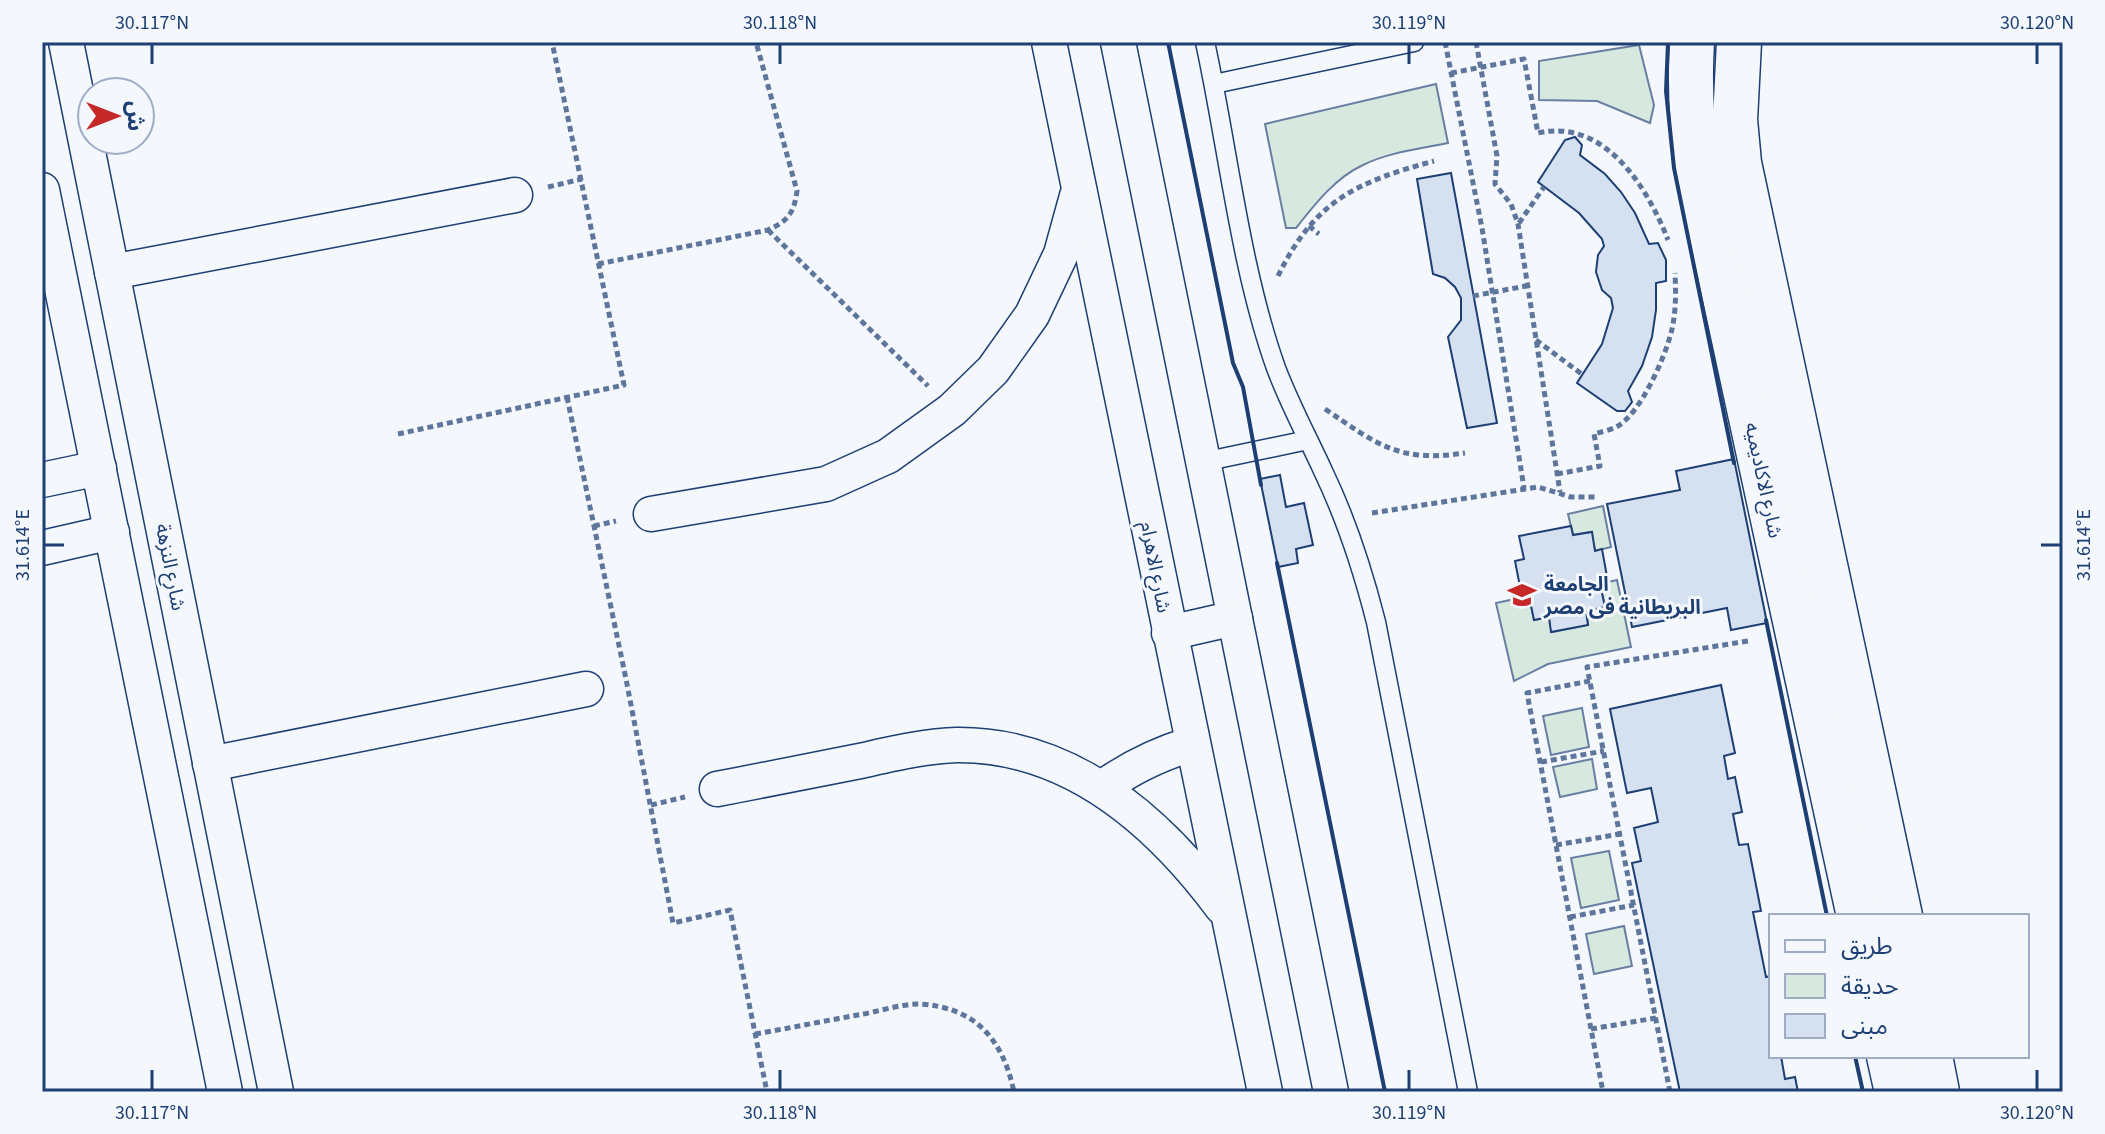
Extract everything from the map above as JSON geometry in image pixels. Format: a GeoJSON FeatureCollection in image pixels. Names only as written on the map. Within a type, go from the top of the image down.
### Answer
{"type":"FeatureCollection","features":[{"type":"Feature","properties":{"kind":"street","name":"شارع النزهة"},"geometry":{"type":"LineString","coordinates":[[66,42],[276,1092]]}},
{"type":"Feature","properties":{"kind":"street","name":"شارع الاهرام"},"geometry":{"type":"LineString","coordinates":[[1049,42],[1265,1092]]}},
{"type":"Feature","properties":{"kind":"street"},"geometry":{"type":"LineString","coordinates":[[1118,42],[1331,1092]]}},
{"type":"Feature","properties":{"kind":"street","name":"شارع الاكاديميه"},"geometry":{"type":"LineString","coordinates":[[1692,42],[1692,127],[1698,173],[1746,295],[1900,914]]}},
{"type":"Feature","properties":{"kind":"street","name":"شارع الاكاديميه"},"geometry":{"type":"LineString","coordinates":[[1739,42],[1735,120],[1746,295],[1859,914]]}},
{"type":"Feature","properties":{"kind":"street"},"geometry":{"type":"LineString","coordinates":[[651,514],[826,484],[888,456],[952,410],[993,370],[1032,315],[1061,254],[1079,188]]}},
{"type":"Feature","properties":{"kind":"street"},"geometry":{"type":"LineString","coordinates":[[42,190],[225,1092]]}},
{"type":"Feature","properties":{"kind":"street"},"geometry":{"type":"LineString","coordinates":[[112,272],[515,195]]}},
{"type":"Feature","properties":{"kind":"street"},"geometry":{"type":"LineString","coordinates":[[42,480],[99,468]]}},
{"type":"Feature","properties":{"kind":"street"},"geometry":{"type":"LineString","coordinates":[[42,548],[112,532]]}},
{"type":"Feature","properties":{"kind":"street"},"geometry":{"type":"LineString","coordinates":[[1169,633],[1235,618]]}},
{"type":"Feature","properties":{"kind":"street"},"geometry":{"type":"LineString","coordinates":[[210,764],[586,689]]}},
{"type":"Feature","properties":{"kind":"street"},"geometry":{"type":"LineString","coordinates":[[1102,788],[1130,768],[1160,753],[1192,744]]}},
{"type":"Feature","properties":{"kind":"street"},"geometry":{"type":"LineString","coordinates":[[717,789],[905,752],[956,745],[1002,748],[1057,764],[1102,788],[1161,836],[1193,868],[1230,917]]}},
{"type":"Feature","properties":{"kind":"street"},"geometry":{"type":"LineString","coordinates":[[1889,1058],[1897,1092]]}},
{"type":"Feature","properties":{"kind":"street"},"geometry":{"type":"LineString","coordinates":[[1930,1058],[1937,1092]]}},
{"type":"Feature","properties":{"kind":"lane"},"geometry":{"type":"LineString","coordinates":[[1205,42],[1260,315],[1297,421],[1343,517],[1376,622],[1468,1092]]}},
{"type":"Feature","properties":{"kind":"lane"},"geometry":{"type":"LineString","coordinates":[[1214,84],[1414,42]]}},
{"type":"Feature","properties":{"kind":"lane"},"geometry":{"type":"LineString","coordinates":[[1203,462],[1308,440]]}},
{"type":"Feature","properties":{"kind":"path"},"geometry":{"type":"LineString","coordinates":[[398,434],[624,385],[552,42]]}},
{"type":"Feature","properties":{"kind":"path"},"geometry":{"type":"LineString","coordinates":[[598,264],[768,230],[784,223],[795,209],[797,191],[756,42]]}},
{"type":"Feature","properties":{"kind":"path"},"geometry":{"type":"LineString","coordinates":[[1445,42],[1482,228],[1524,488]]}},
{"type":"Feature","properties":{"kind":"path"},"geometry":{"type":"LineString","coordinates":[[1476,42],[1497,156],[1495,184],[1511,204],[1518,224],[1560,492]]}},
{"type":"Feature","properties":{"kind":"path"},"geometry":{"type":"LineString","coordinates":[[1451,73],[1524,59],[1538,133],[1555,129],[1582,133],[1604,147],[1645,192],[1669,243]]}},
{"type":"Feature","properties":{"kind":"path"},"geometry":{"type":"LineString","coordinates":[[1260,315],[1283,266],[1319,214],[1343,195],[1369,181],[1434,161]]}},
{"type":"Feature","properties":{"kind":"path"},"geometry":{"type":"LineString","coordinates":[[1518,224],[1544,187]]}},
{"type":"Feature","properties":{"kind":"path"},"geometry":{"type":"LineString","coordinates":[[1309,226],[1319,234]]}},
{"type":"Feature","properties":{"kind":"path"},"geometry":{"type":"LineString","coordinates":[[768,230],[952,410]]}},
{"type":"Feature","properties":{"kind":"path"},"geometry":{"type":"LineString","coordinates":[[1557,474],[1600,466],[1594,434],[1619,426],[1638,404],[1663,358],[1672,329],[1676,299],[1675,268]]}},
{"type":"Feature","properties":{"kind":"path"},"geometry":{"type":"LineString","coordinates":[[1473,296],[1526,286]]}},
{"type":"Feature","properties":{"kind":"path"},"geometry":{"type":"LineString","coordinates":[[1535,339],[1583,375]]}},
{"type":"Feature","properties":{"kind":"path"},"geometry":{"type":"LineString","coordinates":[[567,397],[673,923],[730,910],[767,1092]]}},
{"type":"Feature","properties":{"kind":"path"},"geometry":{"type":"LineString","coordinates":[[1297,421],[1320,405],[1375,444],[1401,452],[1444,456],[1465,453]]}},
{"type":"Feature","properties":{"kind":"path"},"geometry":{"type":"LineString","coordinates":[[1350,426],[1357,419]]}},
{"type":"Feature","properties":{"kind":"path"},"geometry":{"type":"LineString","coordinates":[[1343,517],[1524,488],[1538,487],[1571,497],[1598,497]]}},
{"type":"Feature","properties":{"kind":"path"},"geometry":{"type":"LineString","coordinates":[[1670,1092],[1587,667],[1748,641]]}},
{"type":"Feature","properties":{"kind":"path"},"geometry":{"type":"LineString","coordinates":[[1590,681],[1527,693],[1603,1092]]}},
{"type":"Feature","properties":{"kind":"path"},"geometry":{"type":"LineString","coordinates":[[1541,762],[1604,751]]}},
{"type":"Feature","properties":{"kind":"path"},"geometry":{"type":"LineString","coordinates":[[1556,845],[1620,834]]}},
{"type":"Feature","properties":{"kind":"path"},"geometry":{"type":"LineString","coordinates":[[1570,917],[1634,905]]}},
{"type":"Feature","properties":{"kind":"path"},"geometry":{"type":"LineString","coordinates":[[755,1034],[917,1004],[946,1009],[964,1015],[992,1037],[1003,1054],[1014,1092]]}},
{"type":"Feature","properties":{"kind":"path"},"geometry":{"type":"LineString","coordinates":[[1591,1029],[1656,1018]]}},
{"type":"Feature","properties":{"kind":"green space"},"geometry":{"type":"Polygon","coordinates":[[[1639,45],[1654,105],[1650,123],[1597,101],[1539,100],[1539,61],[1639,45]]]}},
{"type":"Feature","properties":{"kind":"green space"},"geometry":{"type":"Polygon","coordinates":[[[1436,84],[1448,143],[1394,154],[1353,170],[1318,201],[1296,228],[1286,228],[1265,124],[1436,84]]]}},
{"type":"Feature","properties":{"kind":"green space"},"geometry":{"type":"Polygon","coordinates":[[[1603,506],[1611,547],[1595,551],[1591,532],[1573,535],[1568,514],[1603,506]]]}},
{"type":"Feature","properties":{"kind":"green space"},"geometry":{"type":"Polygon","coordinates":[[[1617,580],[1631,647],[1548,664],[1514,681],[1496,603],[1529,596],[1534,620],[1549,617],[1552,632],[1588,625],[1586,611],[1605,607],[1600,584],[1617,580]]]}},
{"type":"Feature","properties":{"kind":"green space"},"geometry":{"type":"Polygon","coordinates":[[[1582,708],[1589,747],[1551,755],[1543,716],[1582,708]]]}},
{"type":"Feature","properties":{"kind":"green space"},"geometry":{"type":"Polygon","coordinates":[[[1592,759],[1597,789],[1560,797],[1553,767],[1592,759]]]}},
{"type":"Feature","properties":{"kind":"green space"},"geometry":{"type":"Polygon","coordinates":[[[1609,851],[1619,900],[1581,908],[1571,858],[1609,851]]]}},
{"type":"Feature","properties":{"kind":"green space"},"geometry":{"type":"Polygon","coordinates":[[[1624,926],[1632,966],[1594,974],[1586,934],[1624,926]]]}},
{"type":"Feature","properties":{"kind":"building"},"geometry":{"type":"Polygon","coordinates":[[[1575,137],[1582,145],[1580,155],[1605,174],[1621,192],[1649,244],[1658,243],[1666,260],[1666,281],[1656,283],[1652,337],[1642,366],[1628,391],[1632,402],[1625,411],[1617,411],[1577,383],[1602,344],[1613,308],[1611,298],[1602,290],[1596,272],[1598,255],[1604,246],[1602,239],[1579,213],[1538,182],[1565,140],[1575,137]]]}},
{"type":"Feature","properties":{"kind":"building"},"geometry":{"type":"Polygon","coordinates":[[[1451,173],[1497,423],[1467,428],[1448,337],[1461,320],[1461,298],[1445,278],[1433,274],[1417,179],[1451,173]]]}},
{"type":"Feature","properties":{"kind":"building"},"geometry":{"type":"Polygon","coordinates":[[[1734,459],[1767,623],[1731,630],[1727,608],[1632,627],[1607,504],[1680,490],[1676,471],[1734,459]]]}},
{"type":"Feature","properties":{"kind":"building"},"geometry":{"type":"Polygon","coordinates":[[[1280,475],[1286,507],[1304,503],[1313,545],[1296,549],[1298,563],[1278,567],[1260,479],[1280,475]]]}},
{"type":"Feature","properties":{"kind":"building"},"geometry":{"type":"Polygon","coordinates":[[[1571,526],[1573,535],[1592,532],[1595,551],[1602,549],[1608,582],[1600,584],[1605,607],[1586,611],[1588,625],[1551,632],[1549,617],[1534,620],[1529,596],[1522,597],[1515,561],[1524,559],[1519,536],[1571,526]]]}},
{"type":"Feature","properties":{"kind":"building"},"geometry":{"type":"Polygon","coordinates":[[[1721,685],[1735,753],[1724,756],[1728,779],[1735,777],[1742,812],[1733,814],[1739,845],[1748,844],[1761,911],[1753,912],[1766,977],[1769,976],[1769,1058],[1781,1058],[1785,1079],[1795,1077],[1798,1092],[1680,1092],[1632,863],[1641,861],[1634,828],[1658,822],[1651,788],[1627,793],[1610,709],[1721,685]]]}},
{"type":"Feature","properties":{"kind":"wall"},"geometry":{"type":"LineString","coordinates":[[1168,42],[1233,363],[1243,387],[1261,485]]}},
{"type":"Feature","properties":{"kind":"wall"},"geometry":{"type":"LineString","coordinates":[[1668,42],[1666,91],[1674,168],[1734,463]]}},
{"type":"Feature","properties":{"kind":"wall"},"geometry":{"type":"LineString","coordinates":[[1277,563],[1385,1092]]}},
{"type":"Feature","properties":{"kind":"wall"},"geometry":{"type":"LineString","coordinates":[[1766,620],[1827,914]]}},
{"type":"Feature","properties":{"kind":"wall"},"geometry":{"type":"LineString","coordinates":[[1855,1058],[1863,1092]]}},
{"type":"Feature","properties":{"kind":"place","name":"الجامعة البريطانية فى مصر"},"geometry":{"type":"Point","coordinates":[1522,595]}}]}
